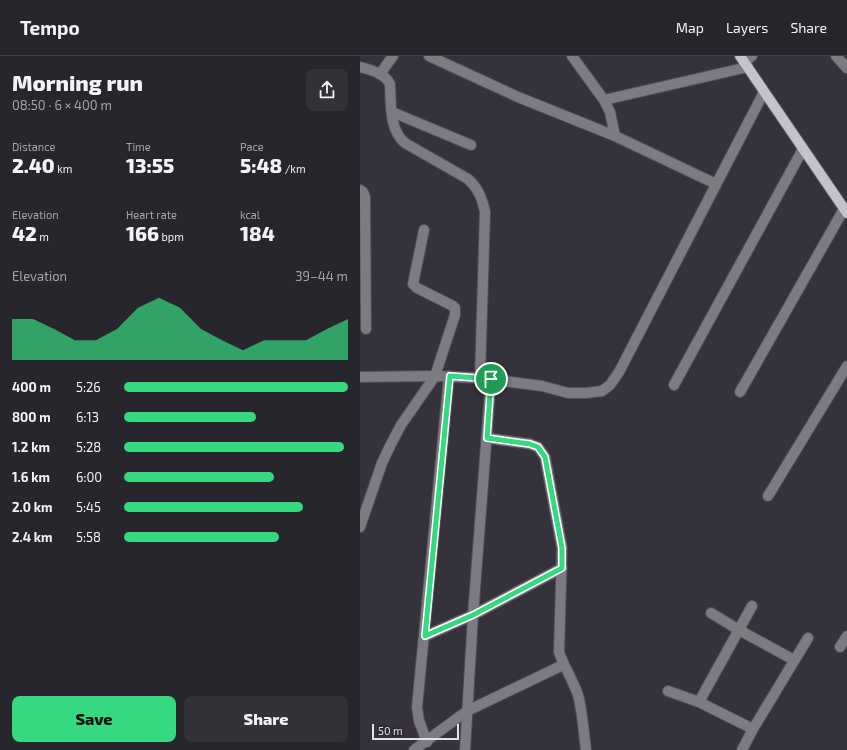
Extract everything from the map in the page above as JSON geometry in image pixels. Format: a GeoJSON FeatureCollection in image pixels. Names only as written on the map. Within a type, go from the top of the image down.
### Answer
{"type":"FeatureCollection","features":[{"type":"Feature","properties":{"kind":"main road"},"geometry":{"type":"LineString","coordinates":[[746,60],[764,92],[846,211]]}},
{"type":"Feature","properties":{"kind":"street"},"geometry":{"type":"LineString","coordinates":[[380,74],[393,56]]}},
{"type":"Feature","properties":{"kind":"street"},"geometry":{"type":"LineString","coordinates":[[429,56],[518,97],[615,136],[716,184]]}},
{"type":"Feature","properties":{"kind":"street"},"geometry":{"type":"LineString","coordinates":[[572,56],[604,100],[610,112],[615,136]]}},
{"type":"Feature","properties":{"kind":"street"},"geometry":{"type":"LineString","coordinates":[[836,56],[847,68]]}},
{"type":"Feature","properties":{"kind":"street"},"geometry":{"type":"LineString","coordinates":[[604,100],[746,60]]}},
{"type":"Feature","properties":{"kind":"street"},"geometry":{"type":"LineString","coordinates":[[360,67],[380,74],[388,80],[390,84],[392,112],[397,135],[400,139],[468,179],[473,184],[482,199],[485,212],[480,378]]}},
{"type":"Feature","properties":{"kind":"street"},"geometry":{"type":"LineString","coordinates":[[360,376],[450,376],[491,379],[542,386],[568,393],[602,391],[610,385],[619,372],[764,92]]}},
{"type":"Feature","properties":{"kind":"street"},"geometry":{"type":"LineString","coordinates":[[392,112],[472,145]]}},
{"type":"Feature","properties":{"kind":"street"},"geometry":{"type":"LineString","coordinates":[[674,385],[803,149]]}},
{"type":"Feature","properties":{"kind":"street"},"geometry":{"type":"LineString","coordinates":[[360,190],[363,192],[365,197],[366,329]]}},
{"type":"Feature","properties":{"kind":"street"},"geometry":{"type":"LineString","coordinates":[[740,392],[846,211]]}},
{"type":"Feature","properties":{"kind":"street"},"geometry":{"type":"LineString","coordinates":[[360,527],[364,503],[382,462],[401,425],[435,376],[455,311],[453,306],[417,288],[413,284],[424,230]]}},
{"type":"Feature","properties":{"kind":"street"},"geometry":{"type":"LineString","coordinates":[[768,496],[847,366]]}},
{"type":"Feature","properties":{"kind":"street"},"geometry":{"type":"LineString","coordinates":[[427,742],[419,721],[417,707],[450,376]]}},
{"type":"Feature","properties":{"kind":"street"},"geometry":{"type":"LineString","coordinates":[[465,750],[473,615],[491,379]]}},
{"type":"Feature","properties":{"kind":"street"},"geometry":{"type":"LineString","coordinates":[[487,438],[530,444],[538,447],[545,457],[562,548],[559,652],[563,665],[572,680],[578,696],[586,750]]}},
{"type":"Feature","properties":{"kind":"street"},"geometry":{"type":"LineString","coordinates":[[425,636],[473,615],[562,568]]}},
{"type":"Feature","properties":{"kind":"street"},"geometry":{"type":"LineString","coordinates":[[699,702],[752,606]]}},
{"type":"Feature","properties":{"kind":"street"},"geometry":{"type":"LineString","coordinates":[[710,613],[794,660]]}},
{"type":"Feature","properties":{"kind":"street"},"geometry":{"type":"LineString","coordinates":[[840,647],[847,636]]}},
{"type":"Feature","properties":{"kind":"street"},"geometry":{"type":"LineString","coordinates":[[742,750],[808,638]]}},
{"type":"Feature","properties":{"kind":"street"},"geometry":{"type":"LineString","coordinates":[[414,750],[427,742],[467,711],[563,665]]}},
{"type":"Feature","properties":{"kind":"street"},"geometry":{"type":"LineString","coordinates":[[668,691],[699,702],[753,729]]}},
{"type":"Feature","properties":{"kind":"route"},"geometry":{"type":"LineString","coordinates":[[450,376],[491,379],[487,438],[530,444],[538,447],[545,457],[562,548],[562,568],[473,615],[425,636],[450,376]]}}]}
